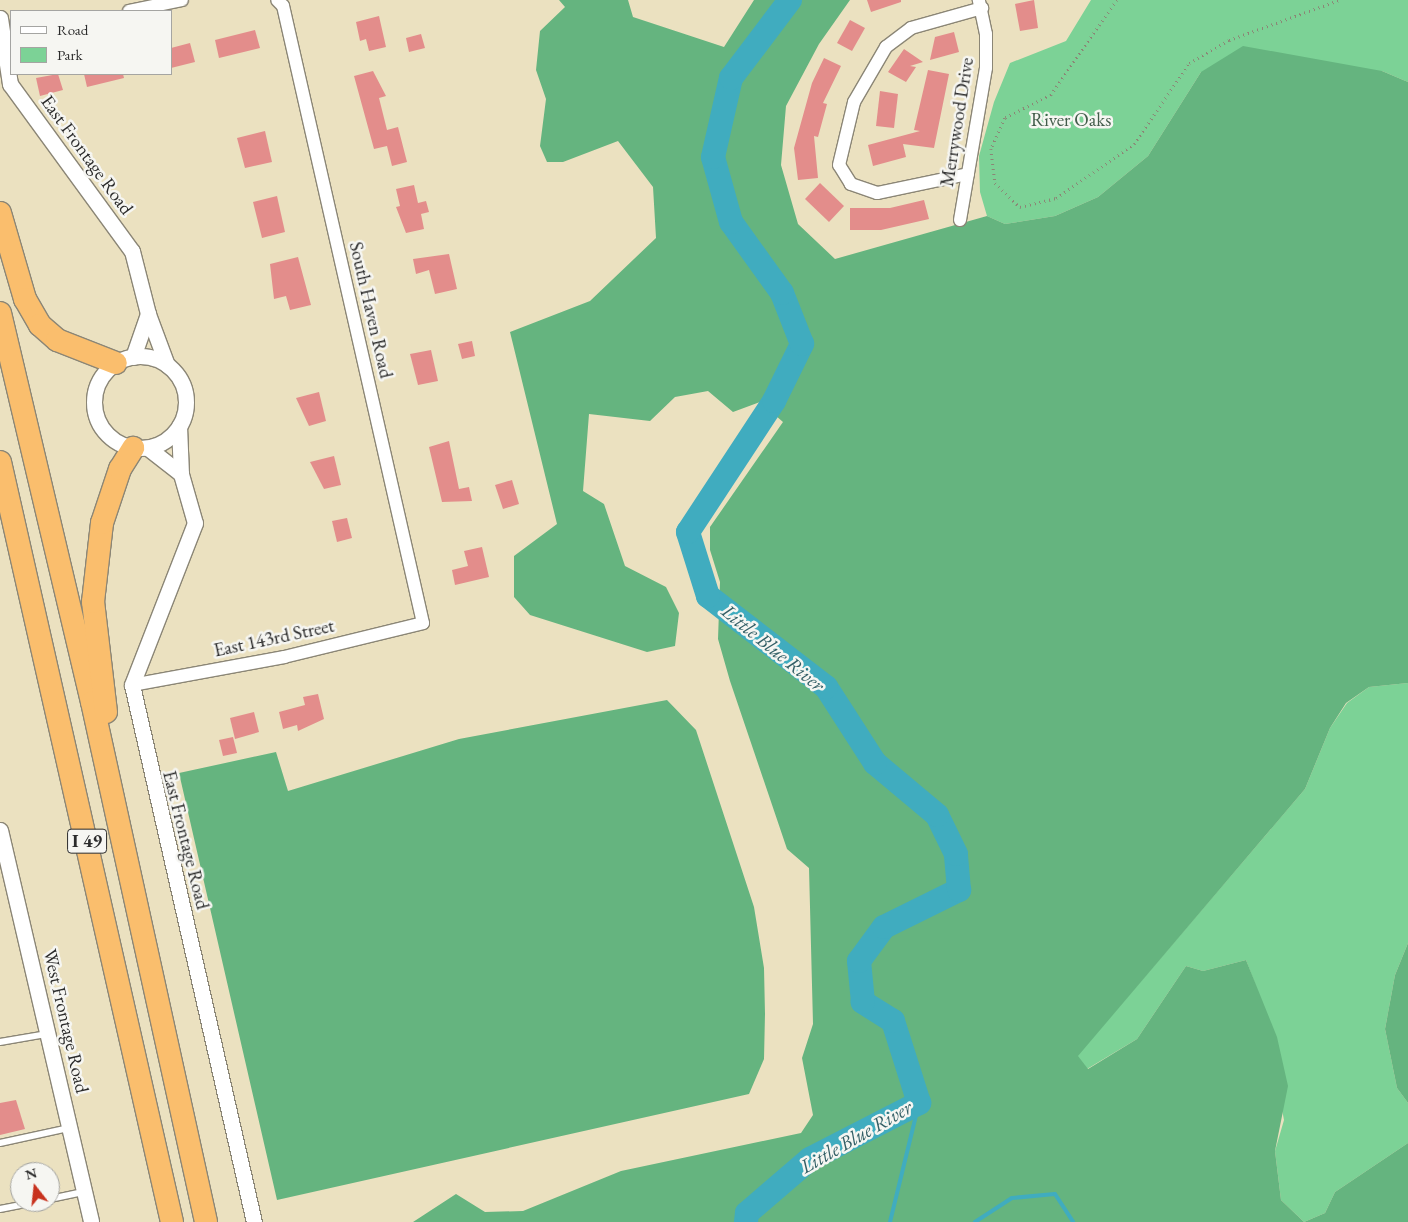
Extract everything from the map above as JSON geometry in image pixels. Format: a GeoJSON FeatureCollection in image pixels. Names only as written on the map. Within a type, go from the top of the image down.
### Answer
{"type":"FeatureCollection","features":[{"type":"Feature","properties":{"kind":"highway"},"geometry":{"type":"LineString","coordinates":[[0,213],[25,299],[40,324],[57,340],[125,360]]}},
{"type":"Feature","properties":{"kind":"highway","name":"I 49"},"geometry":{"type":"LineString","coordinates":[[0,313],[110,780],[206,1222]]}},
{"type":"Feature","properties":{"kind":"highway"},"geometry":{"type":"LineString","coordinates":[[110,780],[103,667],[93,602],[102,523],[120,470],[141,448]]}},
{"type":"Feature","properties":{"kind":"highway","name":"I 49"},"geometry":{"type":"LineString","coordinates":[[0,462],[172,1222]]}},
{"type":"Feature","properties":{"kind":"street"},"geometry":{"type":"LineString","coordinates":[[133,10],[182,0]]}},
{"type":"Feature","properties":{"kind":"street","name":"South Haven Road"},"geometry":{"type":"LineString","coordinates":[[280,3],[423,623]]}},
{"type":"Feature","properties":{"kind":"street"},"geometry":{"type":"LineString","coordinates":[[968,174],[877,193],[851,184],[839,165],[854,102],[886,47],[911,28],[980,4]]}},
{"type":"Feature","properties":{"kind":"street","name":"Merrywood Drive"},"geometry":{"type":"LineString","coordinates":[[960,220],[986,68],[980,4]]}},
{"type":"Feature","properties":{"kind":"street","name":"East Frontage Road"},"geometry":{"type":"LineString","coordinates":[[0,18],[7,37],[10,84],[132,251],[148,314],[167,365]]}},
{"type":"Feature","properties":{"kind":"street"},"geometry":{"type":"LineString","coordinates":[[148,314],[125,360],[99,380],[93,409],[106,435],[141,448],[180,474]]}},
{"type":"Feature","properties":{"kind":"street"},"geometry":{"type":"LineString","coordinates":[[125,360],[153,358],[167,365],[185,390],[186,406],[179,426],[180,474],[194,523],[132,686]]}},
{"type":"Feature","properties":{"kind":"street"},"geometry":{"type":"LineString","coordinates":[[141,448],[162,443],[179,426]]}},
{"type":"Feature","properties":{"kind":"street","name":"East 143rd Street"},"geometry":{"type":"LineString","coordinates":[[132,686],[284,657],[423,623]]}},
{"type":"Feature","properties":{"kind":"street","name":"East Frontage Road"},"geometry":{"type":"LineString","coordinates":[[132,686],[254,1222]]}},
{"type":"Feature","properties":{"kind":"street","name":"West Frontage Road"},"geometry":{"type":"LineString","coordinates":[[0,830],[91,1222]]}},
{"type":"Feature","properties":{"kind":"lane"},"geometry":{"type":"LineString","coordinates":[[0,1042],[48,1034]]}},
{"type":"Feature","properties":{"kind":"lane"},"geometry":{"type":"LineString","coordinates":[[0,1143],[70,1128]]}},
{"type":"Feature","properties":{"kind":"lane"},"geometry":{"type":"LineString","coordinates":[[60,1197],[84,1192]]}},
{"type":"Feature","properties":{"kind":"path"},"geometry":{"type":"LineString","coordinates":[[1117,0],[1051,95],[1005,118],[991,149],[995,184],[1020,207],[1056,198],[1134,144],[1189,63],[1229,40],[1339,0]]}},
{"type":"Feature","properties":{"kind":"green space"},"geometry":{"type":"Polygon","coordinates":[[[559,0],[628,0],[633,17],[724,47],[754,0],[850,0],[819,44],[786,106],[781,165],[798,224],[835,259],[987,216],[1005,224],[1055,216],[1098,197],[1148,156],[1201,72],[1243,46],[1382,71],[1408,82],[1408,683],[1369,687],[1346,703],[1330,728],[1305,789],[1078,1056],[1088,1069],[1137,1039],[1186,966],[1203,971],[1246,960],[1277,1037],[1288,1086],[1275,1151],[1281,1200],[1304,1222],[413,1222],[456,1194],[485,1212],[523,1211],[621,1171],[801,1133],[813,1115],[802,1058],[813,1024],[809,868],[787,849],[730,681],[718,639],[720,582],[710,550],[710,527],[783,422],[760,402],[733,412],[708,391],[675,397],[650,421],[589,414],[583,491],[604,504],[625,566],[666,587],[679,613],[675,646],[647,652],[530,615],[514,597],[514,556],[557,524],[510,332],[590,301],[656,238],[653,187],[618,141],[563,162],[547,162],[540,146],[546,99],[536,70],[540,31],[565,7],[559,0]]]}},
{"type":"Feature","properties":{"kind":"green space","name":"River Oaks"},"geometry":{"type":"Polygon","coordinates":[[[1091,0],[1408,0],[1408,82],[1382,71],[1201,72],[1148,156],[1098,197],[1055,216],[1005,224],[987,216],[980,192],[979,156],[994,102],[1010,63],[1066,41],[1091,0]]]}},
{"type":"Feature","properties":{"kind":"green space"},"geometry":{"type":"Polygon","coordinates":[[[1408,683],[1408,943],[1395,975],[1385,1029],[1397,1088],[1408,1103],[1408,1143],[1335,1192],[1325,1213],[1304,1222],[1281,1200],[1275,1151],[1284,1120],[1260,997],[1246,960],[1203,971],[1186,966],[1137,1039],[1087,1069],[1077,1056],[1305,789],[1330,728],[1347,703],[1369,687],[1408,683]]]}},
{"type":"Feature","properties":{"kind":"green space"},"geometry":{"type":"Polygon","coordinates":[[[667,700],[696,730],[754,907],[764,968],[764,1059],[749,1094],[277,1200],[179,773],[276,752],[288,791],[459,739],[667,700]]]}},
{"type":"Feature","properties":{"kind":"green space"},"geometry":{"type":"Polygon","coordinates":[[[1408,943],[1408,1103],[1397,1088],[1385,1029],[1395,975],[1408,943]]]}},
{"type":"Feature","properties":{"kind":"green space"},"geometry":{"type":"Polygon","coordinates":[[[1408,1143],[1408,1222],[1304,1222],[1325,1213],[1335,1192],[1408,1143]]]}},
{"type":"Feature","properties":{"kind":"building"},"geometry":{"type":"Polygon","coordinates":[[[867,0],[901,0],[901,2],[871,12],[867,0]]]}},
{"type":"Feature","properties":{"kind":"building"},"geometry":{"type":"Polygon","coordinates":[[[1034,0],[1038,28],[1020,31],[1015,4],[1034,0]]]}},
{"type":"Feature","properties":{"kind":"building"},"geometry":{"type":"Polygon","coordinates":[[[379,16],[386,47],[369,51],[366,39],[360,41],[356,22],[379,16]]]}},
{"type":"Feature","properties":{"kind":"building"},"geometry":{"type":"Polygon","coordinates":[[[850,20],[865,28],[852,51],[837,43],[850,20]]]}},
{"type":"Feature","properties":{"kind":"building"},"geometry":{"type":"Polygon","coordinates":[[[255,30],[260,48],[219,58],[215,40],[255,30]]]}},
{"type":"Feature","properties":{"kind":"building"},"geometry":{"type":"Polygon","coordinates":[[[954,32],[959,52],[930,60],[935,37],[954,32]]]}},
{"type":"Feature","properties":{"kind":"building"},"geometry":{"type":"Polygon","coordinates":[[[421,34],[425,48],[409,52],[406,38],[421,34]]]}},
{"type":"Feature","properties":{"kind":"building"},"geometry":{"type":"Polygon","coordinates":[[[190,43],[195,62],[172,68],[172,48],[190,43]]]}},
{"type":"Feature","properties":{"kind":"building"},"geometry":{"type":"Polygon","coordinates":[[[904,49],[923,62],[910,66],[916,67],[906,82],[888,72],[904,49]]]}},
{"type":"Feature","properties":{"kind":"building"},"geometry":{"type":"Polygon","coordinates":[[[824,58],[841,66],[823,103],[827,104],[818,137],[814,136],[818,178],[798,180],[794,148],[812,83],[824,58]]]}},
{"type":"Feature","properties":{"kind":"building"},"geometry":{"type":"Polygon","coordinates":[[[928,70],[949,74],[934,148],[903,144],[906,157],[873,166],[868,145],[920,131],[914,130],[928,70]]]}},
{"type":"Feature","properties":{"kind":"building"},"geometry":{"type":"Polygon","coordinates":[[[373,71],[386,96],[379,98],[387,130],[398,127],[407,162],[392,166],[387,146],[374,149],[354,76],[373,71]]]}},
{"type":"Feature","properties":{"kind":"building"},"geometry":{"type":"Polygon","coordinates":[[[58,75],[63,90],[40,96],[36,78],[58,75]]]}},
{"type":"Feature","properties":{"kind":"building"},"geometry":{"type":"Polygon","coordinates":[[[84,75],[123,75],[124,78],[87,87],[84,75]]]}},
{"type":"Feature","properties":{"kind":"building"},"geometry":{"type":"Polygon","coordinates":[[[880,91],[898,94],[894,128],[876,126],[880,91]]]}},
{"type":"Feature","properties":{"kind":"building"},"geometry":{"type":"Polygon","coordinates":[[[265,131],[272,162],[245,168],[237,138],[265,131]]]}},
{"type":"Feature","properties":{"kind":"building"},"geometry":{"type":"Polygon","coordinates":[[[820,183],[844,206],[829,222],[805,199],[820,183]]]}},
{"type":"Feature","properties":{"kind":"building"},"geometry":{"type":"Polygon","coordinates":[[[414,185],[418,203],[426,201],[429,212],[421,214],[424,229],[406,233],[396,207],[400,206],[396,189],[414,185]]]}},
{"type":"Feature","properties":{"kind":"building"},"geometry":{"type":"Polygon","coordinates":[[[277,196],[285,232],[262,238],[253,202],[277,196]]]}},
{"type":"Feature","properties":{"kind":"building"},"geometry":{"type":"Polygon","coordinates":[[[924,200],[929,219],[881,230],[850,230],[850,208],[890,208],[924,200]]]}},
{"type":"Feature","properties":{"kind":"building"},"geometry":{"type":"Polygon","coordinates":[[[449,254],[457,289],[435,294],[429,270],[416,274],[413,259],[449,254]]]}},
{"type":"Feature","properties":{"kind":"building"},"geometry":{"type":"Polygon","coordinates":[[[298,257],[311,305],[290,310],[286,296],[274,299],[270,264],[298,257]]]}},
{"type":"Feature","properties":{"kind":"building"},"geometry":{"type":"Polygon","coordinates":[[[472,341],[475,356],[462,359],[458,344],[472,341]]]}},
{"type":"Feature","properties":{"kind":"building"},"geometry":{"type":"Polygon","coordinates":[[[431,350],[438,381],[418,385],[410,354],[431,350]]]}},
{"type":"Feature","properties":{"kind":"building"},"geometry":{"type":"Polygon","coordinates":[[[319,392],[326,421],[309,426],[296,398],[319,392]]]}},
{"type":"Feature","properties":{"kind":"building"},"geometry":{"type":"Polygon","coordinates":[[[449,441],[459,489],[469,487],[472,501],[442,502],[429,447],[449,441]]]}},
{"type":"Feature","properties":{"kind":"building"},"geometry":{"type":"Polygon","coordinates":[[[334,456],[341,485],[324,489],[310,462],[334,456]]]}},
{"type":"Feature","properties":{"kind":"building"},"geometry":{"type":"Polygon","coordinates":[[[512,480],[519,504],[503,509],[495,485],[512,480]]]}},
{"type":"Feature","properties":{"kind":"building"},"geometry":{"type":"Polygon","coordinates":[[[347,518],[352,538],[337,542],[332,521],[347,518]]]}},
{"type":"Feature","properties":{"kind":"building"},"geometry":{"type":"Polygon","coordinates":[[[482,547],[489,577],[455,585],[452,570],[468,566],[464,551],[482,547]]]}},
{"type":"Feature","properties":{"kind":"building"},"geometry":{"type":"Polygon","coordinates":[[[318,694],[324,719],[298,731],[297,725],[283,729],[279,712],[305,705],[303,697],[318,694]]]}},
{"type":"Feature","properties":{"kind":"building"},"geometry":{"type":"Polygon","coordinates":[[[254,712],[259,732],[235,739],[230,718],[254,712]]]}},
{"type":"Feature","properties":{"kind":"building"},"geometry":{"type":"Polygon","coordinates":[[[233,737],[237,753],[223,756],[219,740],[233,737]]]}},
{"type":"Feature","properties":{"kind":"building"},"geometry":{"type":"Polygon","coordinates":[[[16,1100],[25,1129],[0,1135],[0,1103],[16,1100]]]}},
{"type":"Feature","properties":{"kind":"waterway","name":"Little Blue River"},"geometry":{"type":"LineString","coordinates":[[746,1222],[747,1213],[810,1159],[919,1103],[893,1021],[863,1002],[859,961],[884,927],[959,890],[956,854],[937,815],[875,763],[826,687],[708,596],[688,532],[774,401],[802,344],[782,293],[731,222],[713,157],[731,78],[790,0]]}},
{"type":"Feature","properties":{"kind":"waterway"},"geometry":{"type":"LineString","coordinates":[[890,1222],[919,1103]]}},
{"type":"Feature","properties":{"kind":"waterway"},"geometry":{"type":"LineString","coordinates":[[975,1222],[1012,1198],[1055,1194],[1073,1222]]}}]}
